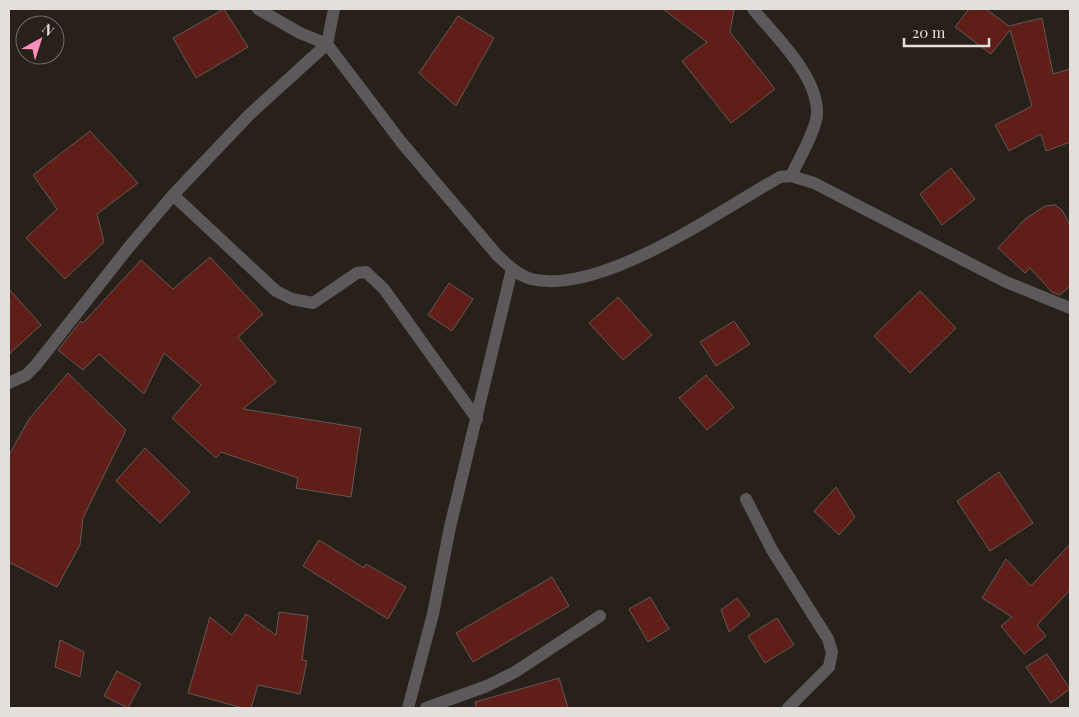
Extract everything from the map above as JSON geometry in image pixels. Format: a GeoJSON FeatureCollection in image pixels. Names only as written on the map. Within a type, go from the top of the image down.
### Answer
{"type":"FeatureCollection","features":[{"type":"Feature","properties":{"kind":"street"},"geometry":{"type":"LineString","coordinates":[[258,9],[300,33],[327,44],[402,143],[512,269],[530,278],[553,281],[576,279],[626,262],[689,231],[780,177],[791,176],[814,183],[1006,282],[1070,308]]}},
{"type":"Feature","properties":{"kind":"street"},"geometry":{"type":"LineString","coordinates":[[9,382],[26,375],[36,365],[129,247],[173,195],[250,116],[327,44],[334,9]]}},
{"type":"Feature","properties":{"kind":"street"},"geometry":{"type":"LineString","coordinates":[[753,9],[808,78],[817,112],[807,144],[791,176]]}},
{"type":"Feature","properties":{"kind":"street"},"geometry":{"type":"LineString","coordinates":[[173,195],[276,291],[292,299],[313,303],[357,273],[366,272],[384,289],[477,419]]}},
{"type":"Feature","properties":{"kind":"street"},"geometry":{"type":"LineString","coordinates":[[408,708],[433,614],[450,527],[512,269]]}},
{"type":"Feature","properties":{"kind":"street"},"geometry":{"type":"LineString","coordinates":[[746,499],[772,550],[828,639],[832,652],[829,667],[788,708]]}},
{"type":"Feature","properties":{"kind":"street"},"geometry":{"type":"LineString","coordinates":[[426,708],[487,686],[515,672],[600,616]]}},
{"type":"Feature","properties":{"kind":"building"},"geometry":{"type":"Polygon","coordinates":[[[224,9],[248,47],[196,78],[173,38],[224,9]]]}},
{"type":"Feature","properties":{"kind":"building"},"geometry":{"type":"Polygon","coordinates":[[[663,9],[734,9],[730,32],[775,89],[731,123],[682,61],[707,42],[663,9]]]}},
{"type":"Feature","properties":{"kind":"building"},"geometry":{"type":"Polygon","coordinates":[[[969,9],[986,9],[1009,26],[1042,18],[1053,74],[1070,69],[1070,142],[1046,151],[1041,134],[1009,151],[995,125],[1032,106],[1010,30],[991,54],[955,27],[969,9]]]}},
{"type":"Feature","properties":{"kind":"building"},"geometry":{"type":"Polygon","coordinates":[[[458,16],[494,38],[456,106],[419,73],[458,16]]]}},
{"type":"Feature","properties":{"kind":"building"},"geometry":{"type":"Polygon","coordinates":[[[90,131],[138,183],[97,214],[104,242],[65,279],[26,238],[57,209],[33,175],[90,131]]]}},
{"type":"Feature","properties":{"kind":"building"},"geometry":{"type":"Polygon","coordinates":[[[951,168],[975,199],[942,225],[920,194],[951,168]]]}},
{"type":"Feature","properties":{"kind":"building"},"geometry":{"type":"Polygon","coordinates":[[[1055,205],[1062,210],[1070,225],[1070,286],[1060,295],[1052,292],[1030,268],[1025,273],[998,248],[1025,219],[1045,206],[1055,205]]]}},
{"type":"Feature","properties":{"kind":"building"},"geometry":{"type":"Polygon","coordinates":[[[210,257],[263,314],[238,337],[276,382],[243,409],[361,428],[351,497],[296,488],[298,478],[221,452],[216,458],[172,418],[201,385],[164,353],[144,394],[99,354],[83,370],[58,350],[81,321],[83,323],[141,260],[173,289],[210,257]]]}},
{"type":"Feature","properties":{"kind":"building"},"geometry":{"type":"Polygon","coordinates":[[[449,283],[473,299],[452,331],[428,315],[449,283]]]}},
{"type":"Feature","properties":{"kind":"building"},"geometry":{"type":"Polygon","coordinates":[[[9,289],[41,325],[9,354],[9,289]]]}},
{"type":"Feature","properties":{"kind":"building"},"geometry":{"type":"Polygon","coordinates":[[[920,291],[956,328],[910,373],[874,336],[920,291]]]}},
{"type":"Feature","properties":{"kind":"building"},"geometry":{"type":"Polygon","coordinates":[[[618,297],[652,335],[623,360],[589,323],[618,297]]]}},
{"type":"Feature","properties":{"kind":"building"},"geometry":{"type":"Polygon","coordinates":[[[734,321],[750,344],[716,366],[700,342],[734,321]]]}},
{"type":"Feature","properties":{"kind":"building"},"geometry":{"type":"Polygon","coordinates":[[[68,373],[126,430],[83,518],[80,545],[57,587],[9,562],[9,455],[29,419],[68,373]]]}},
{"type":"Feature","properties":{"kind":"building"},"geometry":{"type":"Polygon","coordinates":[[[706,375],[734,407],[707,430],[679,398],[706,375]]]}},
{"type":"Feature","properties":{"kind":"building"},"geometry":{"type":"Polygon","coordinates":[[[145,448],[190,492],[160,523],[116,481],[145,448]]]}},
{"type":"Feature","properties":{"kind":"building"},"geometry":{"type":"Polygon","coordinates":[[[999,472],[1033,523],[990,551],[957,501],[999,472]]]}},
{"type":"Feature","properties":{"kind":"building"},"geometry":{"type":"Polygon","coordinates":[[[836,487],[855,517],[839,535],[814,511],[836,487]]]}},
{"type":"Feature","properties":{"kind":"building"},"geometry":{"type":"Polygon","coordinates":[[[319,540],[364,568],[366,564],[406,587],[388,619],[303,566],[319,540]]]}},
{"type":"Feature","properties":{"kind":"building"},"geometry":{"type":"Polygon","coordinates":[[[1070,544],[1070,590],[1037,625],[1046,636],[1024,654],[1001,626],[1012,617],[982,598],[1006,559],[1031,586],[1070,544]]]}},
{"type":"Feature","properties":{"kind":"building"},"geometry":{"type":"Polygon","coordinates":[[[552,577],[569,606],[473,662],[456,633],[552,577]]]}},
{"type":"Feature","properties":{"kind":"building"},"geometry":{"type":"Polygon","coordinates":[[[650,597],[669,629],[648,642],[629,609],[650,597]]]}},
{"type":"Feature","properties":{"kind":"building"},"geometry":{"type":"Polygon","coordinates":[[[737,598],[750,615],[729,632],[721,610],[737,598]]]}},
{"type":"Feature","properties":{"kind":"building"},"geometry":{"type":"Polygon","coordinates":[[[279,612],[308,616],[302,660],[307,661],[300,694],[258,685],[251,708],[243,708],[188,693],[210,617],[232,635],[246,614],[276,635],[279,612]]]}},
{"type":"Feature","properties":{"kind":"building"},"geometry":{"type":"Polygon","coordinates":[[[777,618],[794,645],[765,663],[748,636],[777,618]]]}},
{"type":"Feature","properties":{"kind":"building"},"geometry":{"type":"Polygon","coordinates":[[[60,640],[84,652],[80,677],[55,667],[60,640]]]}},
{"type":"Feature","properties":{"kind":"building"},"geometry":{"type":"Polygon","coordinates":[[[1047,654],[1070,689],[1051,703],[1026,667],[1047,654]]]}},
{"type":"Feature","properties":{"kind":"building"},"geometry":{"type":"Polygon","coordinates":[[[117,671],[141,684],[128,708],[104,696],[117,671]]]}},
{"type":"Feature","properties":{"kind":"building"},"geometry":{"type":"Polygon","coordinates":[[[559,678],[568,708],[476,708],[475,702],[559,678]]]}}]}
